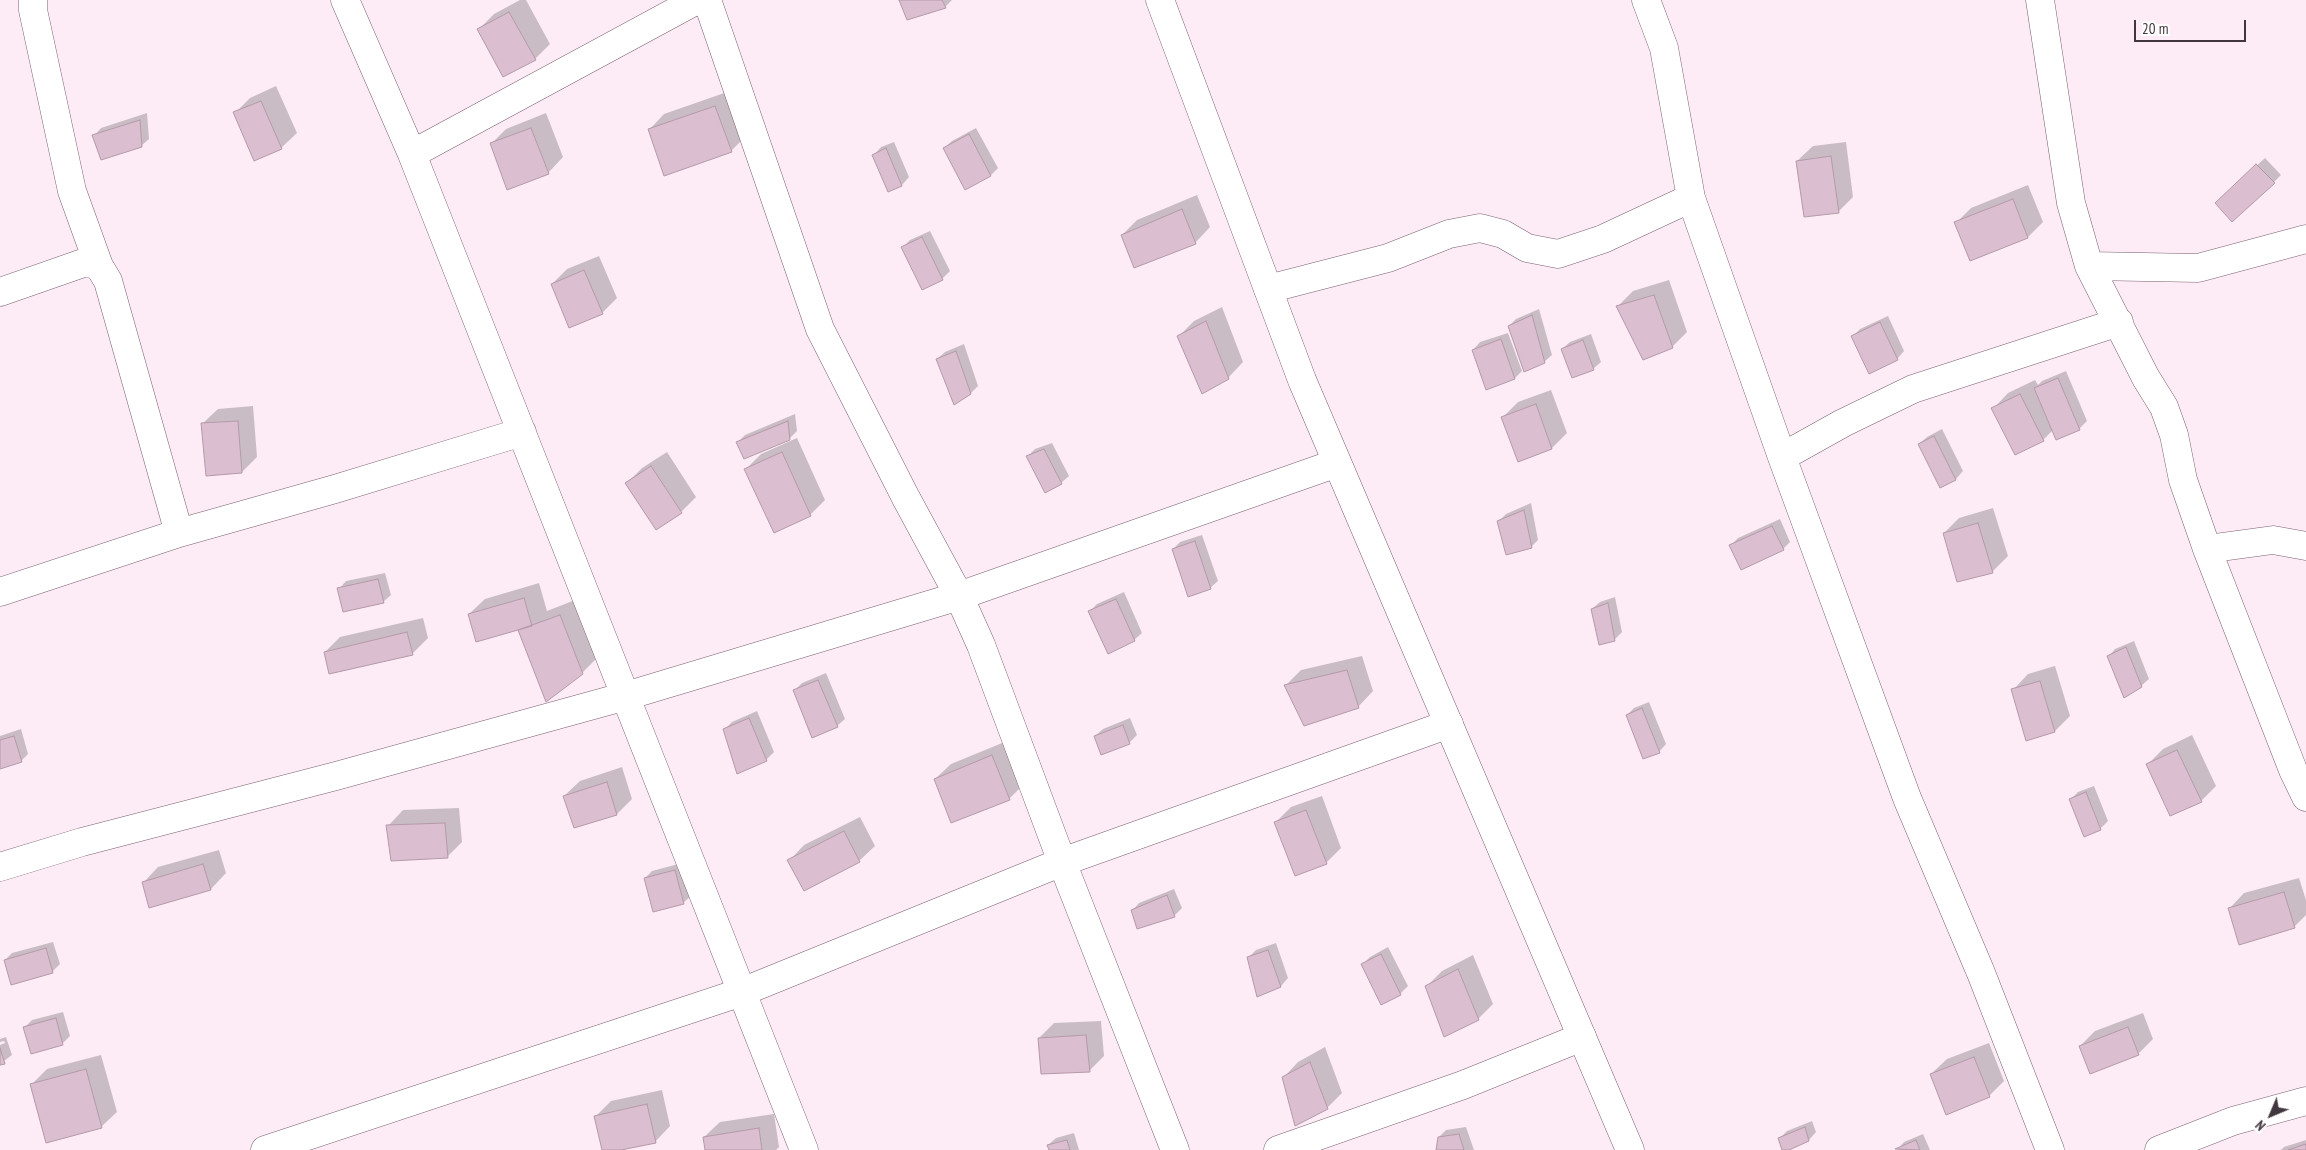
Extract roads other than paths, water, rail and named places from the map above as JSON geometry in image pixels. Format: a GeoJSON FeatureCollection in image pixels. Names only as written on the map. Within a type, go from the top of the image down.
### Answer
{"type":"FeatureCollection","features":[{"type":"Feature","properties":{"kind":"street"},"geometry":{"type":"LineString","coordinates":[[33,0],[33,10],[72,191],[99,266],[108,281],[179,533]]}},
{"type":"Feature","properties":{"kind":"street"},"geometry":{"type":"LineString","coordinates":[[345,0],[412,154],[804,1150]]}},
{"type":"Feature","properties":{"kind":"street"},"geometry":{"type":"LineString","coordinates":[[412,154],[697,0]]}},
{"type":"Feature","properties":{"kind":"street"},"geometry":{"type":"LineString","coordinates":[[707,0],[820,330],[906,498],[959,596],[981,645],[1062,862],[1175,1150]]}},
{"type":"Feature","properties":{"kind":"street"},"geometry":{"type":"LineString","coordinates":[[1160,0],[1302,380],[1630,1150]]}},
{"type":"Feature","properties":{"kind":"street"},"geometry":{"type":"LineString","coordinates":[[1646,0],[1664,48],[1691,198],[1782,457],[1907,798],[1981,973],[2050,1150]]}},
{"type":"Feature","properties":{"kind":"street"},"geometry":{"type":"LineString","coordinates":[[2040,0],[2071,203],[2089,266],[2146,378],[2164,407],[2174,435],[2183,480],[2207,549],[2293,770],[2306,797]]}},
{"type":"Feature","properties":{"kind":"street"},"geometry":{"type":"LineString","coordinates":[[1268,289],[1388,258],[1449,234],[1480,228],[1503,234],[1527,248],[1558,254],[1603,238],[1691,198]]}},
{"type":"Feature","properties":{"kind":"street"},"geometry":{"type":"LineString","coordinates":[[2089,266],[2198,268],[2306,239]]}},
{"type":"Feature","properties":{"kind":"street"},"geometry":{"type":"LineString","coordinates":[[0,292],[86,262],[99,266]]}},
{"type":"Feature","properties":{"kind":"street"},"geometry":{"type":"LineString","coordinates":[[1782,457],[1843,423],[1913,389],[2119,322]]}},
{"type":"Feature","properties":{"kind":"street"},"geometry":{"type":"LineString","coordinates":[[0,592],[179,533],[335,489],[522,432]]}},
{"type":"Feature","properties":{"kind":"street"},"geometry":{"type":"LineString","coordinates":[[0,867],[82,842],[345,773],[626,696],[959,596],[1337,463]]}},
{"type":"Feature","properties":{"kind":"street"},"geometry":{"type":"LineString","coordinates":[[2207,549],[2273,540],[2306,546]]}},
{"type":"Feature","properties":{"kind":"street"},"geometry":{"type":"LineString","coordinates":[[265,1150],[742,992],[1062,862],[1448,724]]}},
{"type":"Feature","properties":{"kind":"street"},"geometry":{"type":"LineString","coordinates":[[1278,1150],[1463,1085],[1582,1037]]}},
{"type":"Feature","properties":{"kind":"street"},"geometry":{"type":"LineString","coordinates":[[2159,1150],[2233,1121],[2306,1101]]}}]}
